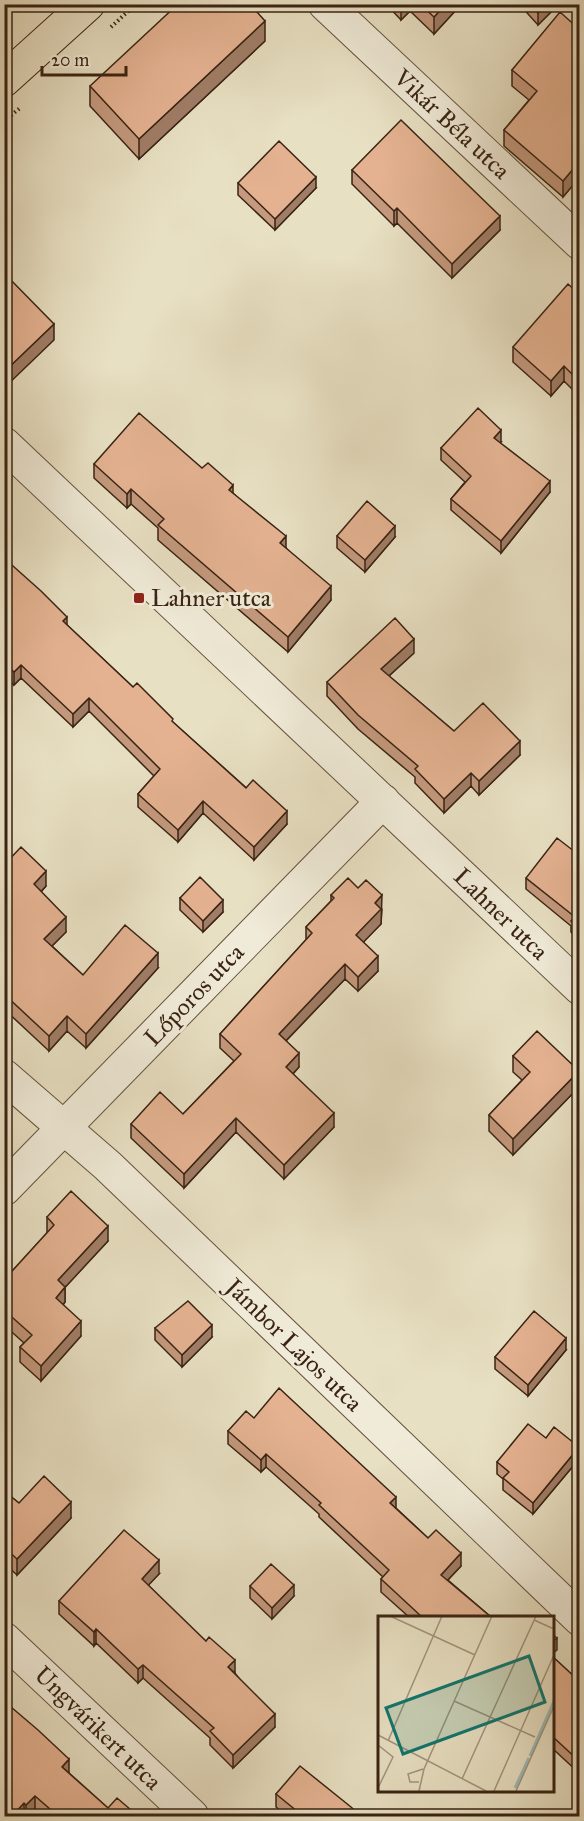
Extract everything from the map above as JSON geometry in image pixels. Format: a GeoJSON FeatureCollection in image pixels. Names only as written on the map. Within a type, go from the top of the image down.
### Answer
{"type":"FeatureCollection","features":[{"type":"Feature","properties":{"kind":"main road"},"geometry":{"type":"LineString","coordinates":[[4,80],[88,4]]}},
{"type":"Feature","properties":{"kind":"street","name":"Vikár Béla utca"},"geometry":{"type":"LineString","coordinates":[[325,4],[579,243]]}},
{"type":"Feature","properties":{"kind":"street","name":"Lahner utca"},"geometry":{"type":"LineString","coordinates":[[4,444],[579,988]]}},
{"type":"Feature","properties":{"kind":"street","name":"Lőporos utca"},"geometry":{"type":"LineString","coordinates":[[4,1189],[383,801]]}},
{"type":"Feature","properties":{"kind":"street","name":"Jámbor Lajos utca"},"geometry":{"type":"LineString","coordinates":[[4,1076],[108,1166],[579,1619]]}},
{"type":"Feature","properties":{"kind":"street","name":"Ungvárikert utca"},"geometry":{"type":"LineString","coordinates":[[4,1639],[192,1816]]}},
{"type":"Feature","properties":{"kind":"building"},"geometry":{"type":"Polygon","coordinates":[[[178,4],[250,4],[265,21],[139,139],[90,86],[178,4]]]}},
{"type":"Feature","properties":{"kind":"building"},"geometry":{"type":"Polygon","coordinates":[[[420,4],[446,4],[434,17],[420,4]]]}},
{"type":"Feature","properties":{"kind":"building"},"geometry":{"type":"Polygon","coordinates":[[[530,4],[547,4],[538,13],[530,4]]]}},
{"type":"Feature","properties":{"kind":"building"},"geometry":{"type":"Polygon","coordinates":[[[560,12],[579,29],[579,162],[563,181],[504,130],[537,91],[512,70],[560,12]]]}},
{"type":"Feature","properties":{"kind":"building"},"geometry":{"type":"Polygon","coordinates":[[[401,120],[500,216],[452,264],[397,208],[394,211],[352,170],[401,120]]]}},
{"type":"Feature","properties":{"kind":"building"},"geometry":{"type":"Polygon","coordinates":[[[279,141],[316,177],[275,219],[238,183],[279,141]]]}},
{"type":"Feature","properties":{"kind":"building"},"geometry":{"type":"Polygon","coordinates":[[[4,273],[54,324],[4,372],[4,273]]]}},
{"type":"Feature","properties":{"kind":"building"},"geometry":{"type":"Polygon","coordinates":[[[568,284],[579,294],[579,381],[564,366],[551,381],[513,347],[568,284]]]}},
{"type":"Feature","properties":{"kind":"building"},"geometry":{"type":"Polygon","coordinates":[[[478,408],[501,430],[494,438],[550,481],[501,541],[451,499],[471,476],[441,448],[478,408]]]}},
{"type":"Feature","properties":{"kind":"building"},"geometry":{"type":"Polygon","coordinates":[[[139,413],[202,468],[208,463],[233,485],[229,490],[286,536],[280,543],[331,586],[288,637],[158,525],[164,519],[131,489],[127,494],[94,464],[139,413]]]}},
{"type":"Feature","properties":{"kind":"building"},"geometry":{"type":"Polygon","coordinates":[[[367,501],[395,526],[365,560],[337,536],[367,501]]]}},
{"type":"Feature","properties":{"kind":"building"},"geometry":{"type":"Polygon","coordinates":[[[4,558],[67,617],[63,621],[133,687],[137,683],[173,719],[172,721],[246,788],[253,780],[287,811],[254,847],[203,801],[178,830],[138,794],[160,769],[89,698],[73,714],[21,665],[14,672],[4,663],[4,558]]]}},
{"type":"Feature","properties":{"kind":"building"},"geometry":{"type":"Polygon","coordinates":[[[395,618],[414,639],[381,669],[454,731],[483,703],[520,741],[479,781],[471,773],[444,799],[415,769],[418,766],[358,715],[327,682],[395,618]]]}},
{"type":"Feature","properties":{"kind":"building"},"geometry":{"type":"Polygon","coordinates":[[[557,838],[579,855],[579,929],[571,921],[575,917],[526,878],[557,838]]]}},
{"type":"Feature","properties":{"kind":"building"},"geometry":{"type":"Polygon","coordinates":[[[21,847],[46,871],[34,884],[66,917],[44,939],[83,975],[125,925],[158,953],[86,1034],[67,1016],[49,1036],[4,994],[4,865],[21,847]]]}},
{"type":"Feature","properties":{"kind":"building"},"geometry":{"type":"Polygon","coordinates":[[[200,877],[223,900],[203,921],[180,898],[200,877]]]}},
{"type":"Feature","properties":{"kind":"building"},"geometry":{"type":"Polygon","coordinates":[[[348,878],[358,888],[366,880],[382,895],[375,903],[381,909],[356,935],[378,956],[358,977],[345,964],[279,1034],[299,1053],[286,1067],[334,1113],[284,1165],[236,1118],[184,1174],[131,1124],[160,1092],[183,1114],[241,1054],[220,1034],[312,933],[306,927],[334,898],[331,895],[348,878]]]}},
{"type":"Feature","properties":{"kind":"building"},"geometry":{"type":"Polygon","coordinates":[[[537,1031],[579,1071],[513,1139],[489,1115],[530,1072],[513,1056],[537,1031]]]}},
{"type":"Feature","properties":{"kind":"building"},"geometry":{"type":"Polygon","coordinates":[[[71,1191],[108,1226],[58,1280],[65,1287],[56,1298],[81,1321],[41,1366],[20,1347],[32,1335],[4,1310],[4,1280],[54,1225],[47,1217],[71,1191]]]}},
{"type":"Feature","properties":{"kind":"building"},"geometry":{"type":"Polygon","coordinates":[[[188,1301],[212,1325],[182,1355],[155,1328],[188,1301]]]}},
{"type":"Feature","properties":{"kind":"building"},"geometry":{"type":"Polygon","coordinates":[[[534,1311],[566,1338],[528,1385],[495,1357],[534,1311]]]}},
{"type":"Feature","properties":{"kind":"building"},"geometry":{"type":"Polygon","coordinates":[[[279,1388],[396,1497],[390,1503],[428,1538],[436,1530],[461,1553],[441,1575],[490,1616],[421,1616],[381,1579],[389,1570],[319,1505],[321,1503],[266,1454],[261,1460],[228,1431],[246,1411],[254,1418],[279,1388]]]}},
{"type":"Feature","properties":{"kind":"building"},"geometry":{"type":"Polygon","coordinates":[[[528,1424],[546,1438],[554,1427],[579,1447],[533,1503],[503,1478],[509,1472],[497,1462],[528,1424]]]}},
{"type":"Feature","properties":{"kind":"building"},"geometry":{"type":"Polygon","coordinates":[[[44,1476],[71,1502],[17,1559],[4,1547],[4,1491],[19,1503],[44,1476]]]}},
{"type":"Feature","properties":{"kind":"building"},"geometry":{"type":"Polygon","coordinates":[[[124,1530],[159,1560],[142,1579],[206,1641],[209,1637],[235,1660],[228,1667],[275,1714],[233,1755],[210,1731],[214,1728],[143,1665],[138,1669],[96,1629],[94,1632],[59,1601],[124,1530]]]}},
{"type":"Feature","properties":{"kind":"building"},"geometry":{"type":"Polygon","coordinates":[[[271,1564],[294,1585],[272,1608],[250,1586],[271,1564]]]}},
{"type":"Feature","properties":{"kind":"building"},"geometry":{"type":"Polygon","coordinates":[[[554,1658],[579,1681],[579,1761],[554,1738],[554,1658]]]}},
{"type":"Feature","properties":{"kind":"building"},"geometry":{"type":"Polygon","coordinates":[[[4,1701],[69,1759],[62,1767],[108,1808],[117,1798],[138,1816],[58,1816],[35,1796],[26,1805],[24,1803],[12,1816],[4,1816],[4,1701]]]}},
{"type":"Feature","properties":{"kind":"building"},"geometry":{"type":"Polygon","coordinates":[[[300,1766],[361,1816],[303,1816],[276,1794],[300,1766]]]}},
{"type":"Feature","properties":{"kind":"place","name":"Lahner utca"},"geometry":{"type":"Point","coordinates":[139,598]}}]}
